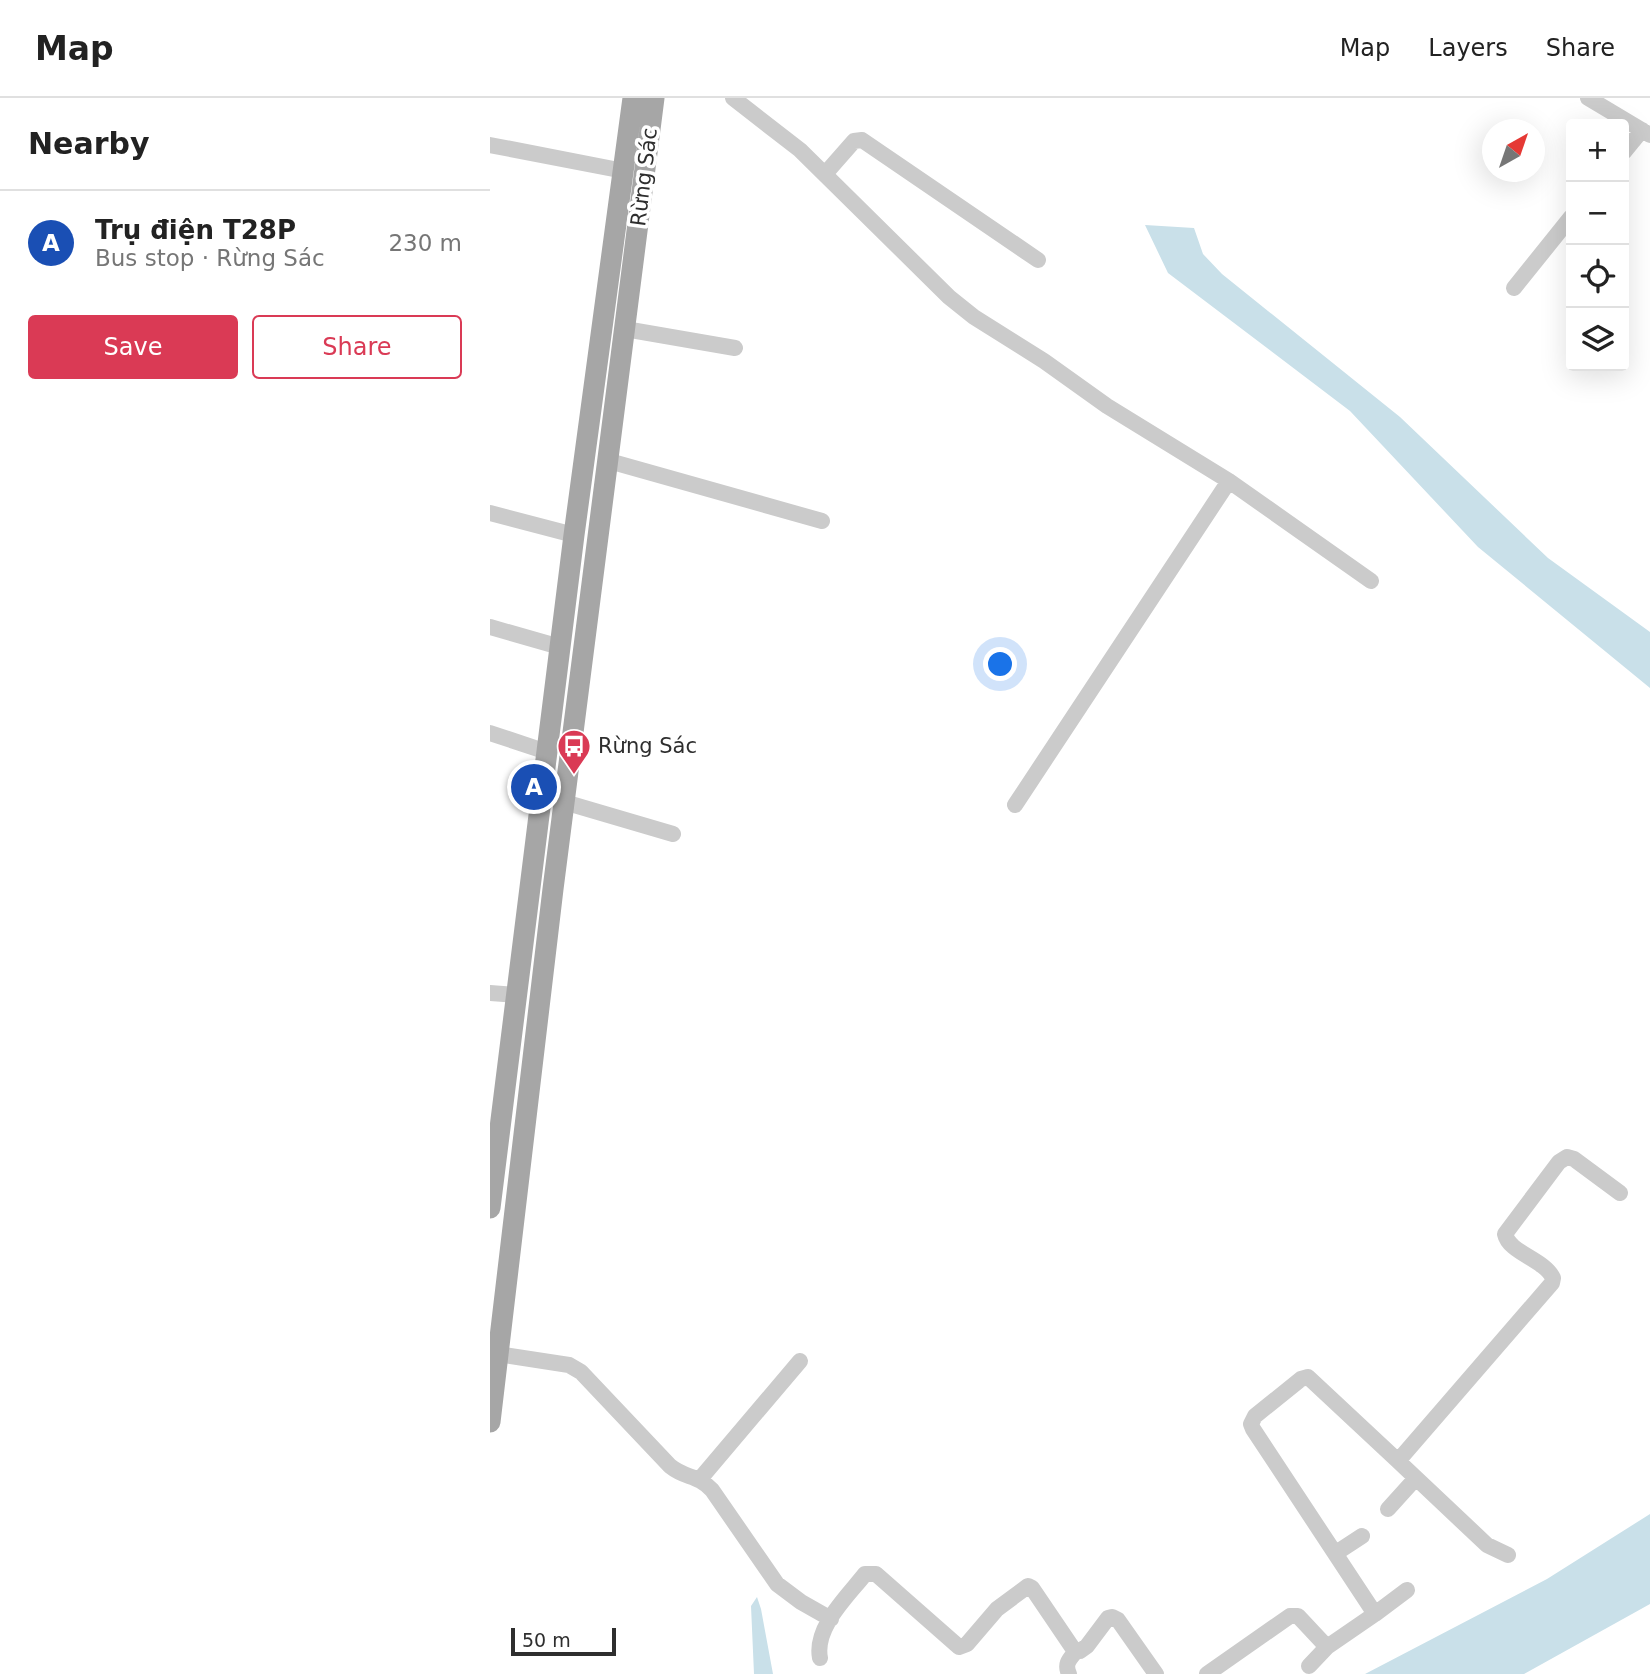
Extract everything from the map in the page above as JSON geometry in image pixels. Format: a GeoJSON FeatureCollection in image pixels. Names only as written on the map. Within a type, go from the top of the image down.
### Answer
{"type":"FeatureCollection","features":[{"type":"Feature","properties":{"kind":"main road","name":"Rừng Sác"},"geometry":{"type":"LineString","coordinates":[[490,1422],[625,329],[624,171],[633,98]]}},
{"type":"Feature","properties":{"kind":"main road","name":"Rừng Sác"},"geometry":{"type":"LineString","coordinates":[[490,1209],[574,535],[654,98]]}},
{"type":"Feature","properties":{"kind":"street"},"geometry":{"type":"LineString","coordinates":[[733,98],[789,139],[949,297],[974,317],[1107,406],[1229,481],[1371,581]]}},
{"type":"Feature","properties":{"kind":"street"},"geometry":{"type":"LineString","coordinates":[[1588,98],[1646,132],[1629,147]]}},
{"type":"Feature","properties":{"kind":"street"},"geometry":{"type":"LineString","coordinates":[[824,174],[854,141],[862,141],[1038,260]]}},
{"type":"Feature","properties":{"kind":"street"},"geometry":{"type":"LineString","coordinates":[[490,145],[624,171]]}},
{"type":"Feature","properties":{"kind":"street"},"geometry":{"type":"LineString","coordinates":[[1514,288],[1566,223]]}},
{"type":"Feature","properties":{"kind":"street"},"geometry":{"type":"LineString","coordinates":[[625,329],[735,348]]}},
{"type":"Feature","properties":{"kind":"street"},"geometry":{"type":"LineString","coordinates":[[608,460],[822,521]]}},
{"type":"Feature","properties":{"kind":"street"},"geometry":{"type":"LineString","coordinates":[[1015,805],[1229,481]]}},
{"type":"Feature","properties":{"kind":"street"},"geometry":{"type":"LineString","coordinates":[[490,513],[574,535]]}},
{"type":"Feature","properties":{"kind":"street"},"geometry":{"type":"LineString","coordinates":[[490,627],[560,647]]}},
{"type":"Feature","properties":{"kind":"street"},"geometry":{"type":"LineString","coordinates":[[490,733],[547,751]]}},
{"type":"Feature","properties":{"kind":"street"},"geometry":{"type":"LineString","coordinates":[[565,802],[673,834]]}},
{"type":"Feature","properties":{"kind":"street"},"geometry":{"type":"LineString","coordinates":[[490,993],[517,995]]}},
{"type":"Feature","properties":{"kind":"street"},"geometry":{"type":"LineString","coordinates":[[1398,1461],[1552,1283],[1549,1270],[1508,1242],[1505,1234],[1559,1162],[1567,1157],[1574,1159],[1620,1193]]}},
{"type":"Feature","properties":{"kind":"street"},"geometry":{"type":"LineString","coordinates":[[498,1354],[574,1367],[582,1372],[670,1466],[679,1473],[700,1479],[712,1490],[783,1590],[831,1619]]}},
{"type":"Feature","properties":{"kind":"street"},"geometry":{"type":"LineString","coordinates":[[700,1479],[800,1361]]}},
{"type":"Feature","properties":{"kind":"street"},"geometry":{"type":"LineString","coordinates":[[1375,1614],[1251,1424],[1255,1416],[1301,1379],[1308,1377],[1486,1545],[1508,1555]]}},
{"type":"Feature","properties":{"kind":"street"},"geometry":{"type":"LineString","coordinates":[[1388,1509],[1416,1478]]}},
{"type":"Feature","properties":{"kind":"street"},"geometry":{"type":"LineString","coordinates":[[1336,1553],[1362,1536]]}},
{"type":"Feature","properties":{"kind":"street"},"geometry":{"type":"LineString","coordinates":[[820,1658],[818,1647],[831,1619],[865,1574],[871,1572],[959,1647],[962,1647],[997,1609],[1028,1586],[1032,1588],[1070,1646],[1077,1650]]}},
{"type":"Feature","properties":{"kind":"street"},"geometry":{"type":"LineString","coordinates":[[1310,1665],[1327,1647],[1407,1590]]}},
{"type":"Feature","properties":{"kind":"street"},"geometry":{"type":"LineString","coordinates":[[1208,1674],[1292,1615],[1298,1616],[1327,1647]]}},
{"type":"Feature","properties":{"kind":"street"},"geometry":{"type":"LineString","coordinates":[[1069,1674],[1068,1662],[1077,1650],[1087,1646],[1108,1618],[1112,1617],[1118,1620],[1156,1674]]}},
{"type":"Feature","properties":{"kind":"water"},"geometry":{"type":"Polygon","coordinates":[[[1145,225],[1194,228],[1203,254],[1222,274],[1400,417],[1548,558],[1650,632],[1650,688],[1478,547],[1350,411],[1168,273],[1145,225]]]}},
{"type":"Feature","properties":{"kind":"water"},"geometry":{"type":"Polygon","coordinates":[[[1650,1514],[1650,1604],[1524,1674],[1365,1674],[1547,1579],[1650,1514]]]}},
{"type":"Feature","properties":{"kind":"water"},"geometry":{"type":"Polygon","coordinates":[[[757,1597],[773,1674],[754,1674],[751,1606],[757,1597]]]}},
{"type":"Feature","properties":{"kind":"place","name":"Rừng Sác"},"geometry":{"type":"Point","coordinates":[574,776]}},
{"type":"Feature","properties":{"kind":"place","name":"Trụ điện T28P"},"geometry":{"type":"Point","coordinates":[534,787]}}]}
